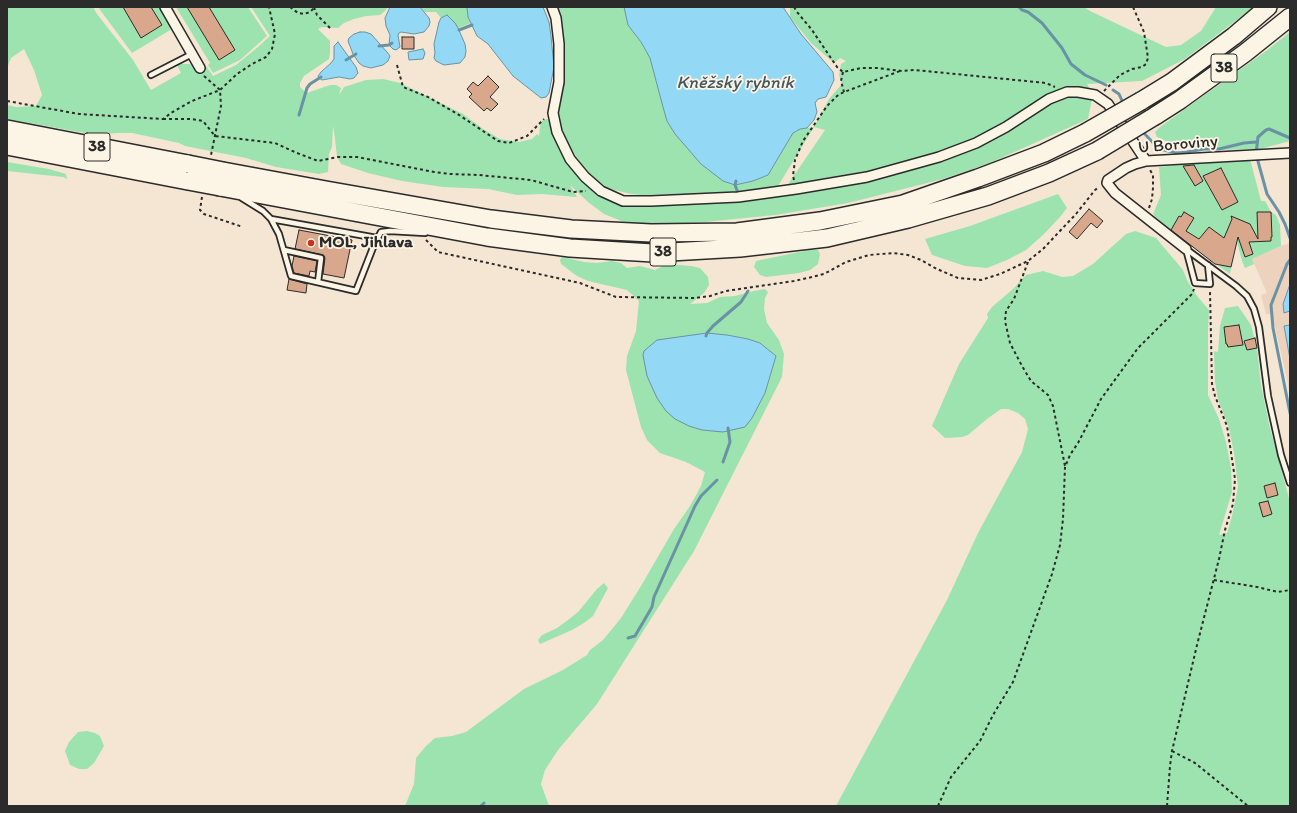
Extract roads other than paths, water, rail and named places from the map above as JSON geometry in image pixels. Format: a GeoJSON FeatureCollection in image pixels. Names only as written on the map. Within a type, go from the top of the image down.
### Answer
{"type":"FeatureCollection","features":[{"type":"Feature","properties":{"kind":"highway","name":"38"},"geometry":{"type":"LineString","coordinates":[[7,146],[188,181],[224,182],[326,190],[476,216],[571,229],[651,233],[737,232],[820,221],[903,204],[1044,154],[1141,101],[1172,82],[1234,36],[1268,7]]}},
{"type":"Feature","properties":{"kind":"highway","name":"38"},"geometry":{"type":"LineString","coordinates":[[7,129],[188,164],[224,182],[487,237],[570,248],[653,253],[740,248],[827,238],[908,219],[988,196],[1049,173],[1097,151],[1180,100],[1245,53],[1290,17]]}},
{"type":"Feature","properties":{"kind":"street"},"geometry":{"type":"LineString","coordinates":[[165,7],[200,68]]}},
{"type":"Feature","properties":{"kind":"street"},"geometry":{"type":"LineString","coordinates":[[552,7],[556,18],[559,44],[558,82],[553,113],[557,132],[570,159],[585,177],[601,190],[623,201],[738,197],[867,177],[939,157],[976,143],[1006,127],[1049,99],[1067,92],[1095,95],[1110,106],[1146,161]]}},
{"type":"Feature","properties":{"kind":"street","name":"U Boroviny"},"geometry":{"type":"LineString","coordinates":[[1186,249],[1146,219],[1110,188],[1106,183],[1108,180],[1126,168],[1146,161],[1290,153]]}},
{"type":"Feature","properties":{"kind":"lane"},"geometry":{"type":"LineString","coordinates":[[151,75],[192,54]]}},
{"type":"Feature","properties":{"kind":"lane"},"geometry":{"type":"LineString","coordinates":[[224,182],[263,211],[271,219],[279,234],[290,276],[356,291],[381,232],[427,233]]}},
{"type":"Feature","properties":{"kind":"lane"},"geometry":{"type":"LineString","coordinates":[[271,219],[378,238]]}},
{"type":"Feature","properties":{"kind":"lane"},"geometry":{"type":"LineString","coordinates":[[442,234],[487,237]]}},
{"type":"Feature","properties":{"kind":"lane"},"geometry":{"type":"LineString","coordinates":[[1186,249],[1236,286],[1247,296],[1254,309],[1259,327],[1268,396],[1281,455],[1290,483]]}},
{"type":"Feature","properties":{"kind":"lane"},"geometry":{"type":"LineString","coordinates":[[1186,249],[1195,284],[1210,284],[1208,265]]}},
{"type":"Feature","properties":{"kind":"lane"},"geometry":{"type":"LineString","coordinates":[[284,250],[322,258],[318,282]]}},
{"type":"Feature","properties":{"kind":"water"},"geometry":{"type":"Polygon","coordinates":[[[390,7],[420,7],[429,18],[430,22],[429,26],[424,32],[414,34],[399,33],[400,47],[396,50],[389,45],[390,35],[386,26],[385,18],[390,7]]]}},
{"type":"Feature","properties":{"kind":"water"},"geometry":{"type":"Polygon","coordinates":[[[467,7],[543,7],[549,22],[554,67],[549,93],[546,97],[541,98],[513,76],[488,44],[477,36],[468,17],[467,7]]]}},
{"type":"Feature","properties":{"kind":"water","name":"Kněžský rybník"},"geometry":{"type":"Polygon","coordinates":[[[624,7],[783,7],[801,34],[833,72],[834,80],[826,97],[818,99],[815,103],[817,112],[814,120],[807,128],[800,129],[793,133],[768,175],[753,181],[735,185],[723,181],[701,164],[675,134],[667,121],[650,58],[641,42],[628,25],[624,7]]]}},
{"type":"Feature","properties":{"kind":"water"},"geometry":{"type":"Polygon","coordinates":[[[447,15],[458,28],[465,44],[466,51],[465,57],[460,63],[444,65],[436,61],[434,58],[434,44],[439,22],[441,18],[447,15]]]}},
{"type":"Feature","properties":{"kind":"water"},"geometry":{"type":"Polygon","coordinates":[[[360,32],[371,34],[390,56],[388,61],[383,65],[371,68],[363,66],[359,63],[353,54],[348,41],[354,34],[360,32]]]}},
{"type":"Feature","properties":{"kind":"water"},"geometry":{"type":"Polygon","coordinates":[[[338,42],[356,67],[358,73],[354,78],[350,79],[339,77],[322,80],[318,76],[334,59],[334,46],[338,42]]]}},
{"type":"Feature","properties":{"kind":"water"},"geometry":{"type":"Polygon","coordinates":[[[423,49],[425,53],[423,59],[409,60],[408,52],[423,49]]]}},
{"type":"Feature","properties":{"kind":"water"},"geometry":{"type":"Polygon","coordinates":[[[1290,284],[1290,311],[1284,313],[1283,304],[1290,284]]]}},
{"type":"Feature","properties":{"kind":"water"},"geometry":{"type":"Polygon","coordinates":[[[1290,325],[1290,359],[1284,326],[1290,325]]]}},
{"type":"Feature","properties":{"kind":"water"},"geometry":{"type":"Polygon","coordinates":[[[707,333],[727,335],[760,343],[776,356],[765,393],[752,418],[745,427],[723,432],[702,430],[689,426],[675,419],[666,411],[657,398],[647,376],[643,355],[644,351],[657,340],[707,333]]]}},
{"type":"Feature","properties":{"kind":"waterway"},"geometry":{"type":"LineString","coordinates":[[1019,7],[1042,23],[1062,48],[1071,64],[1085,75],[1106,85]]}},
{"type":"Feature","properties":{"kind":"waterway"},"geometry":{"type":"LineString","coordinates":[[459,30],[472,25]]}},
{"type":"Feature","properties":{"kind":"waterway"},"geometry":{"type":"LineString","coordinates":[[379,46],[389,45],[392,43]]}},
{"type":"Feature","properties":{"kind":"waterway"},"geometry":{"type":"LineString","coordinates":[[346,60],[356,54]]}},
{"type":"Feature","properties":{"kind":"waterway"},"geometry":{"type":"LineString","coordinates":[[299,115],[307,88],[310,84],[321,77]]}},
{"type":"Feature","properties":{"kind":"waterway"},"geometry":{"type":"LineString","coordinates":[[1113,90],[1119,94],[1124,105]]}},
{"type":"Feature","properties":{"kind":"waterway"},"geometry":{"type":"LineString","coordinates":[[1290,138],[1269,129],[1266,130],[1258,137],[1256,154],[1267,194],[1279,212],[1290,238]]}},
{"type":"Feature","properties":{"kind":"waterway"},"geometry":{"type":"LineString","coordinates":[[1142,131],[1159,149],[1178,153],[1204,149],[1219,149],[1244,143],[1256,142]]}},
{"type":"Feature","properties":{"kind":"waterway"},"geometry":{"type":"LineString","coordinates":[[736,181],[735,185],[738,193]]}},
{"type":"Feature","properties":{"kind":"waterway"},"geometry":{"type":"LineString","coordinates":[[1290,260],[1287,264],[1271,305],[1273,328],[1290,413]]}},
{"type":"Feature","properties":{"kind":"waterway"},"geometry":{"type":"LineString","coordinates":[[706,336],[713,326],[741,302],[748,291]]}},
{"type":"Feature","properties":{"kind":"waterway"},"geometry":{"type":"LineString","coordinates":[[723,462],[730,442],[728,428]]}},
{"type":"Feature","properties":{"kind":"waterway"},"geometry":{"type":"LineString","coordinates":[[628,638],[635,636],[652,607],[654,597],[695,506],[701,496],[717,480]]}},
{"type":"Feature","properties":{"kind":"waterway"},"geometry":{"type":"LineString","coordinates":[[481,806],[484,803]]}},
{"type":"Feature","properties":{"kind":"place","name":"MOL, Jihlava"},"geometry":{"type":"Point","coordinates":[311,243]}}]}
